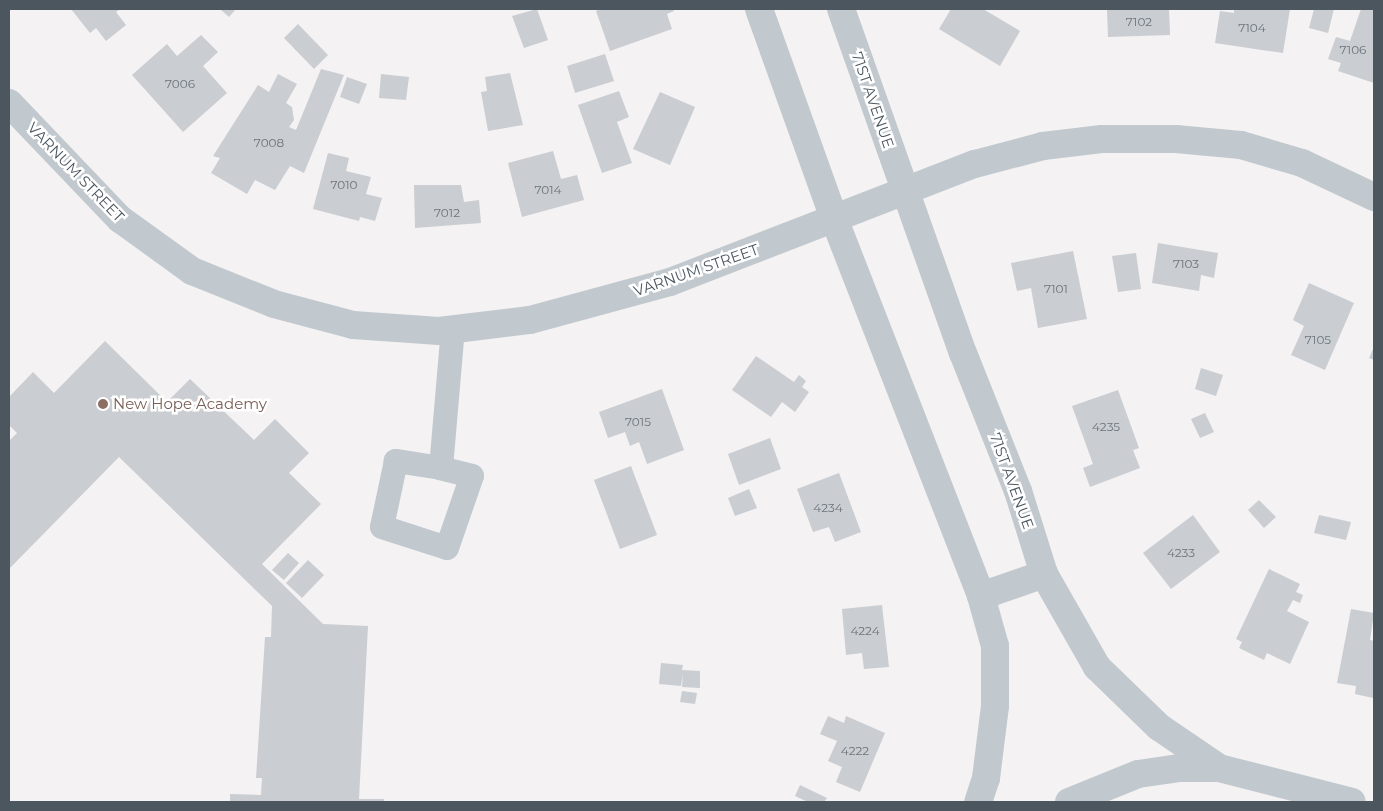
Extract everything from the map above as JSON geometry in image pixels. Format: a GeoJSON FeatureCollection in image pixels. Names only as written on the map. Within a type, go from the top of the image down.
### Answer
{"type":"FeatureCollection","features":[{"type":"Feature","properties":{"kind":"street"},"geometry":{"type":"LineString","coordinates":[[759,9],[835,221],[981,596],[996,646],[996,706],[986,778],[978,802]]}},
{"type":"Feature","properties":{"kind":"street","name":"71ST AVENUE"},"geometry":{"type":"LineString","coordinates":[[841,9],[963,353],[1018,491],[1044,574],[1097,668],[1159,727],[1219,768],[1352,802]]}},
{"type":"Feature","properties":{"kind":"street","name":"VARNUM STREET"},"geometry":{"type":"LineString","coordinates":[[9,103],[120,220],[192,271],[274,304],[353,325],[439,331],[530,320],[670,282],[835,221],[975,164],[1043,146],[1102,139],[1176,139],[1241,145],[1302,163],[1374,198]]}},
{"type":"Feature","properties":{"kind":"street"},"geometry":{"type":"LineString","coordinates":[[981,596],[1044,574]]}},
{"type":"Feature","properties":{"kind":"street"},"geometry":{"type":"LineString","coordinates":[[1069,802],[1138,774],[1179,768],[1219,768]]}},
{"type":"Feature","properties":{"kind":"lane"},"geometry":{"type":"LineString","coordinates":[[441,468],[454,329]]}},
{"type":"Feature","properties":{"kind":"building"},"geometry":{"type":"Polygon","coordinates":[[[71,9],[120,9],[116,12],[126,25],[106,41],[96,28],[90,33],[71,9]]]}},
{"type":"Feature","properties":{"kind":"building"},"geometry":{"type":"Polygon","coordinates":[[[220,9],[236,9],[229,17],[220,9]]]}},
{"type":"Feature","properties":{"kind":"building"},"geometry":{"type":"Polygon","coordinates":[[[537,9],[548,40],[524,48],[512,16],[537,9]]]}},
{"type":"Feature","properties":{"kind":"building"},"geometry":{"type":"Polygon","coordinates":[[[601,9],[673,9],[674,11],[667,14],[672,29],[610,51],[596,11],[601,9]]]}},
{"type":"Feature","properties":{"kind":"building"},"geometry":{"type":"Polygon","coordinates":[[[951,9],[983,9],[1020,31],[1000,66],[939,29],[951,9]]]}},
{"type":"Feature","properties":{"kind":"building"},"geometry":{"type":"Polygon","coordinates":[[[1107,9],[1169,9],[1170,35],[1108,37],[1107,9]]]}},
{"type":"Feature","properties":{"kind":"building"},"geometry":{"type":"Polygon","coordinates":[[[1234,9],[1290,9],[1283,53],[1215,43],[1220,11],[1234,13],[1234,9]]]}},
{"type":"Feature","properties":{"kind":"building"},"geometry":{"type":"Polygon","coordinates":[[[1314,9],[1334,9],[1328,33],[1309,28],[1314,9]]]}},
{"type":"Feature","properties":{"kind":"building"},"geometry":{"type":"Polygon","coordinates":[[[1361,9],[1374,9],[1374,83],[1338,71],[1341,63],[1328,59],[1336,37],[1350,41],[1361,9]]]}},
{"type":"Feature","properties":{"kind":"building"},"geometry":{"type":"Polygon","coordinates":[[[298,24],[328,55],[314,69],[284,38],[298,24]]]}},
{"type":"Feature","properties":{"kind":"building"},"geometry":{"type":"Polygon","coordinates":[[[201,35],[218,52],[203,66],[227,93],[183,132],[132,75],[167,44],[177,56],[201,35]]]}},
{"type":"Feature","properties":{"kind":"building"},"geometry":{"type":"Polygon","coordinates":[[[605,54],[614,81],[575,93],[567,66],[605,54]]]}},
{"type":"Feature","properties":{"kind":"building"},"geometry":{"type":"Polygon","coordinates":[[[321,69],[344,75],[304,173],[290,166],[275,190],[255,180],[247,194],[211,173],[220,158],[213,156],[258,85],[269,92],[278,74],[297,84],[286,103],[292,107],[294,120],[289,127],[296,130],[321,69]]]}},
{"type":"Feature","properties":{"kind":"building"},"geometry":{"type":"Polygon","coordinates":[[[510,73],[523,125],[488,131],[481,92],[487,91],[485,77],[510,73]]]}},
{"type":"Feature","properties":{"kind":"building"},"geometry":{"type":"Polygon","coordinates":[[[381,74],[409,77],[406,100],[379,98],[381,74]]]}},
{"type":"Feature","properties":{"kind":"building"},"geometry":{"type":"Polygon","coordinates":[[[347,77],[367,84],[359,104],[340,97],[347,77]]]}},
{"type":"Feature","properties":{"kind":"building"},"geometry":{"type":"Polygon","coordinates":[[[619,91],[629,117],[617,122],[632,163],[602,173],[578,105],[619,91]]]}},
{"type":"Feature","properties":{"kind":"building"},"geometry":{"type":"Polygon","coordinates":[[[660,92],[695,107],[670,165],[633,149],[660,92]]]}},
{"type":"Feature","properties":{"kind":"building"},"geometry":{"type":"Polygon","coordinates":[[[553,151],[561,179],[577,175],[584,200],[522,217],[508,163],[553,151]]]}},
{"type":"Feature","properties":{"kind":"building"},"geometry":{"type":"Polygon","coordinates":[[[328,153],[349,158],[346,171],[371,177],[366,194],[382,198],[375,221],[360,217],[359,221],[313,209],[328,153]]]}},
{"type":"Feature","properties":{"kind":"building"},"geometry":{"type":"Polygon","coordinates":[[[414,185],[461,185],[464,202],[479,200],[481,223],[415,228],[414,185]]]}},
{"type":"Feature","properties":{"kind":"building"},"geometry":{"type":"Polygon","coordinates":[[[1158,243],[1218,253],[1214,278],[1201,275],[1199,291],[1152,283],[1158,243]]]}},
{"type":"Feature","properties":{"kind":"building"},"geometry":{"type":"Polygon","coordinates":[[[1073,251],[1087,319],[1038,328],[1031,288],[1017,291],[1011,263],[1073,251]]]}},
{"type":"Feature","properties":{"kind":"building"},"geometry":{"type":"Polygon","coordinates":[[[1136,253],[1141,289],[1118,292],[1112,256],[1136,253]]]}},
{"type":"Feature","properties":{"kind":"building"},"geometry":{"type":"Polygon","coordinates":[[[1309,283],[1354,303],[1325,370],[1291,355],[1304,326],[1293,320],[1309,283]]]}},
{"type":"Feature","properties":{"kind":"building"},"geometry":{"type":"Polygon","coordinates":[[[105,341],[167,402],[190,379],[254,440],[275,419],[309,453],[289,473],[321,504],[262,564],[323,624],[368,626],[359,799],[384,799],[384,802],[230,802],[230,794],[261,795],[262,778],[256,778],[265,637],[271,637],[272,606],[119,457],[9,569],[9,441],[17,433],[9,425],[9,397],[33,372],[54,393],[105,341]]]}},
{"type":"Feature","properties":{"kind":"building"},"geometry":{"type":"Polygon","coordinates":[[[1374,347],[1374,360],[1369,358],[1374,347]]]}},
{"type":"Feature","properties":{"kind":"building"},"geometry":{"type":"Polygon","coordinates":[[[756,356],[794,382],[799,375],[806,381],[802,387],[809,392],[795,412],[782,402],[771,417],[732,390],[756,356]]]}},
{"type":"Feature","properties":{"kind":"building"},"geometry":{"type":"Polygon","coordinates":[[[1201,368],[1223,375],[1216,396],[1195,389],[1201,368]]]}},
{"type":"Feature","properties":{"kind":"building"},"geometry":{"type":"Polygon","coordinates":[[[662,389],[684,450],[647,464],[639,442],[630,446],[625,432],[608,438],[599,412],[662,389]]]}},
{"type":"Feature","properties":{"kind":"building"},"geometry":{"type":"Polygon","coordinates":[[[1118,390],[1139,448],[1133,450],[1140,468],[1090,487],[1083,468],[1093,464],[1072,406],[1118,390]]]}},
{"type":"Feature","properties":{"kind":"building"},"geometry":{"type":"Polygon","coordinates":[[[1205,413],[1214,432],[1200,438],[1191,419],[1205,413]]]}},
{"type":"Feature","properties":{"kind":"building"},"geometry":{"type":"Polygon","coordinates":[[[770,438],[781,469],[739,485],[728,454],[770,438]]]}},
{"type":"Feature","properties":{"kind":"building"},"geometry":{"type":"Polygon","coordinates":[[[631,466],[657,535],[620,549],[594,480],[631,466]]]}},
{"type":"Feature","properties":{"kind":"building"},"geometry":{"type":"Polygon","coordinates":[[[839,473],[861,532],[835,542],[829,527],[813,532],[797,489],[839,473]]]}},
{"type":"Feature","properties":{"kind":"building"},"geometry":{"type":"Polygon","coordinates":[[[749,489],[757,508],[735,516],[728,498],[749,489]]]}},
{"type":"Feature","properties":{"kind":"building"},"geometry":{"type":"Polygon","coordinates":[[[1259,500],[1276,517],[1264,528],[1248,510],[1259,500]]]}},
{"type":"Feature","properties":{"kind":"building"},"geometry":{"type":"Polygon","coordinates":[[[1193,515],[1220,552],[1171,589],[1143,553],[1193,515]]]}},
{"type":"Feature","properties":{"kind":"building"},"geometry":{"type":"Polygon","coordinates":[[[1319,515],[1351,522],[1346,540],[1314,533],[1319,515]]]}},
{"type":"Feature","properties":{"kind":"building"},"geometry":{"type":"Polygon","coordinates":[[[288,553],[299,563],[284,580],[272,570],[288,553]]]}},
{"type":"Feature","properties":{"kind":"building"},"geometry":{"type":"Polygon","coordinates":[[[308,560],[324,575],[302,598],[286,583],[308,560]]]}},
{"type":"Feature","properties":{"kind":"building"},"geometry":{"type":"Polygon","coordinates":[[[1269,569],[1300,584],[1296,592],[1303,595],[1300,603],[1293,600],[1287,611],[1309,622],[1290,664],[1267,653],[1264,660],[1239,648],[1242,642],[1236,639],[1269,569]]]}},
{"type":"Feature","properties":{"kind":"building"},"geometry":{"type":"Polygon","coordinates":[[[882,605],[889,667],[864,669],[862,653],[846,655],[842,609],[882,605]]]}},
{"type":"Feature","properties":{"kind":"building"},"geometry":{"type":"Polygon","coordinates":[[[1351,609],[1374,613],[1370,640],[1374,641],[1373,698],[1355,694],[1356,686],[1337,683],[1351,609]]]}},
{"type":"Feature","properties":{"kind":"building"},"geometry":{"type":"Polygon","coordinates":[[[661,663],[683,665],[682,670],[700,671],[700,688],[682,687],[683,673],[681,686],[659,684],[661,663]]]}},
{"type":"Feature","properties":{"kind":"building"},"geometry":{"type":"Polygon","coordinates":[[[682,691],[697,693],[695,704],[680,702],[682,691]]]}},
{"type":"Feature","properties":{"kind":"building"},"geometry":{"type":"Polygon","coordinates":[[[828,716],[844,723],[846,716],[885,733],[860,792],[836,782],[842,767],[828,761],[837,741],[820,734],[828,716]]]}},
{"type":"Feature","properties":{"kind":"building"},"geometry":{"type":"Polygon","coordinates":[[[800,785],[827,798],[824,802],[808,802],[795,796],[800,785]]]}},
{"type":"Feature","properties":{"kind":"place","name":"New Hope Academy"},"geometry":{"type":"Point","coordinates":[103,404]}}]}
